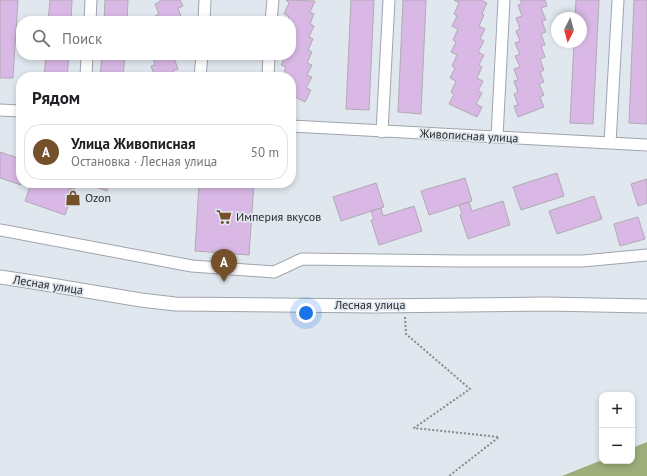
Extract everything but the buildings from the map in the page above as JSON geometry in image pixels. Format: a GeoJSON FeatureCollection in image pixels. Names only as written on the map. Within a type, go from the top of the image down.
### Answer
{"type":"FeatureCollection","features":[{"type":"Feature","properties":{"kind":"main road","name":"Лесная улица"},"geometry":{"type":"LineString","coordinates":[[0,277],[39,282],[141,300],[175,304],[375,306],[546,304],[647,306]]}},
{"type":"Feature","properties":{"kind":"street"},"geometry":{"type":"LineString","coordinates":[[90,16],[91,0]]}},
{"type":"Feature","properties":{"kind":"street"},"geometry":{"type":"LineString","coordinates":[[204,16],[205,0]]}},
{"type":"Feature","properties":{"kind":"street"},"geometry":{"type":"LineString","coordinates":[[271,16],[273,0]]}},
{"type":"Feature","properties":{"kind":"street"},"geometry":{"type":"LineString","coordinates":[[382,132],[389,0]]}},
{"type":"Feature","properties":{"kind":"street"},"geometry":{"type":"LineString","coordinates":[[497,137],[504,0]]}},
{"type":"Feature","properties":{"kind":"street"},"geometry":{"type":"LineString","coordinates":[[610,143],[618,0]]}},
{"type":"Feature","properties":{"kind":"street"},"geometry":{"type":"LineString","coordinates":[[86,72],[87,60]]}},
{"type":"Feature","properties":{"kind":"street"},"geometry":{"type":"LineString","coordinates":[[200,72],[202,60]]}},
{"type":"Feature","properties":{"kind":"street"},"geometry":{"type":"LineString","coordinates":[[268,72],[269,60]]}},
{"type":"Feature","properties":{"kind":"street"},"geometry":{"type":"LineString","coordinates":[[0,110],[16,111]]}},
{"type":"Feature","properties":{"kind":"street","name":"Живописная улица"},"geometry":{"type":"LineString","coordinates":[[296,126],[647,145]]}},
{"type":"Feature","properties":{"kind":"street"},"geometry":{"type":"LineString","coordinates":[[0,230],[192,266],[274,272],[302,259],[583,261],[647,255]]}},
{"type":"Feature","properties":{"kind":"path"},"geometry":{"type":"LineString","coordinates":[[405,317],[406,334],[470,389],[414,428],[499,437],[449,476]]}},
{"type":"Feature","properties":{"kind":"green space"},"geometry":{"type":"Polygon","coordinates":[[[647,442],[647,476],[562,476],[599,461],[599,464],[635,464],[635,447],[647,442]]]}},
{"type":"Feature","properties":{"kind":"place","name":"Ozon"},"geometry":{"type":"Point","coordinates":[73,198]}},
{"type":"Feature","properties":{"kind":"place","name":"Империя вкусов"},"geometry":{"type":"Point","coordinates":[224,217]}},
{"type":"Feature","properties":{"kind":"place","name":"Улица Живописная"},"geometry":{"type":"Point","coordinates":[224,282]}}]}
